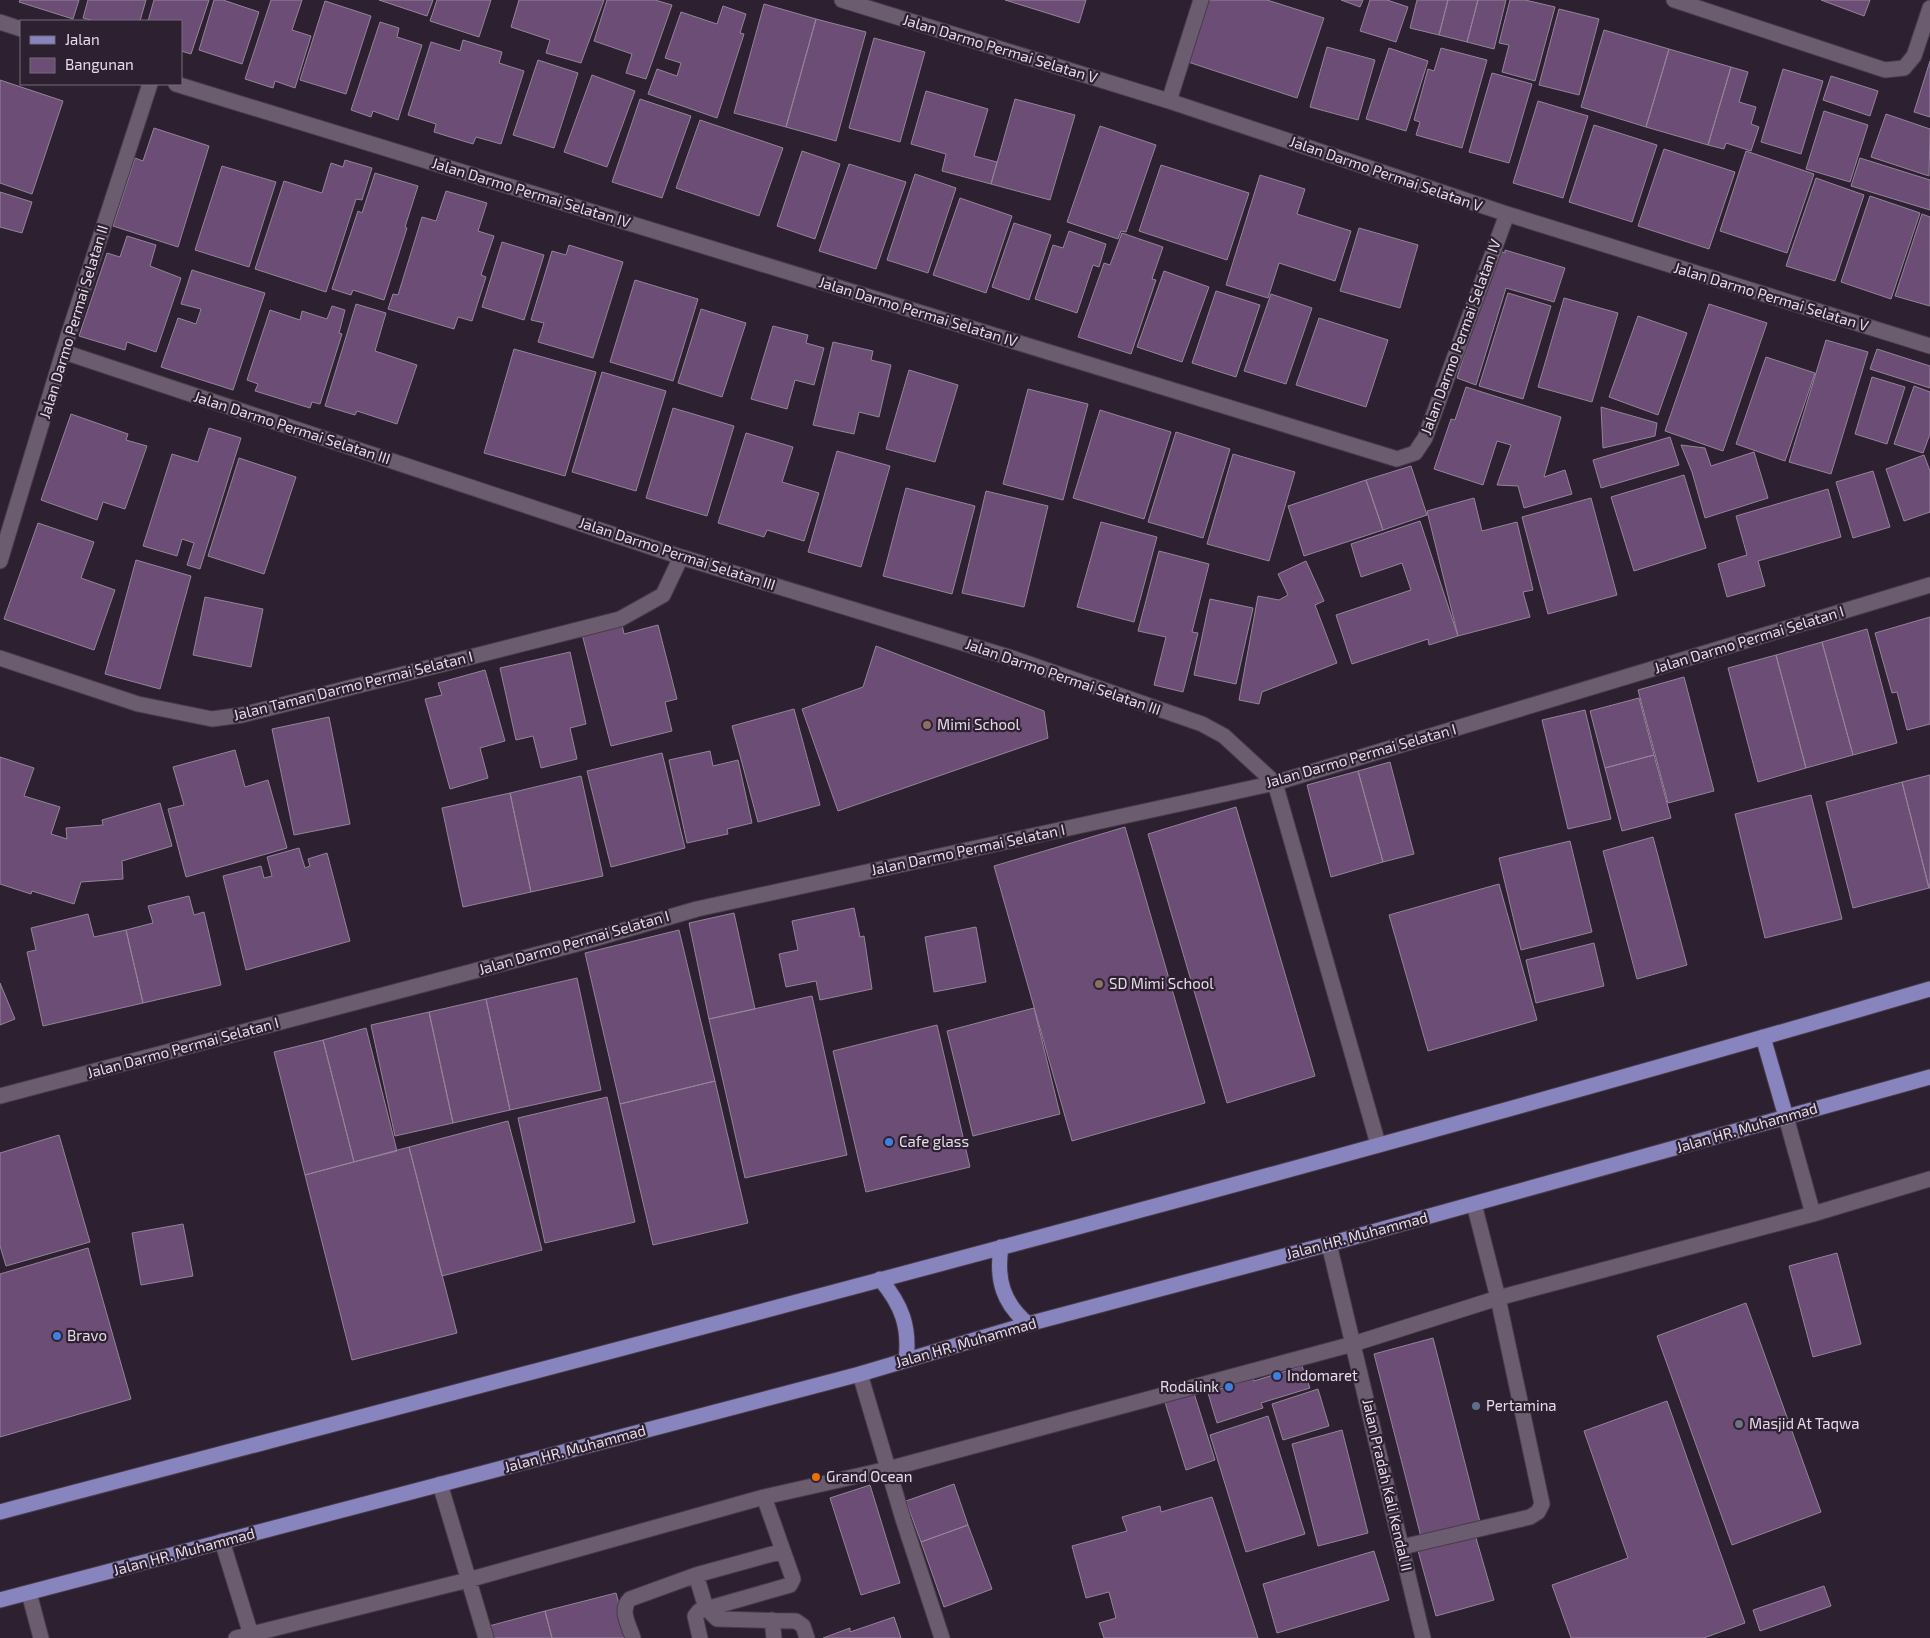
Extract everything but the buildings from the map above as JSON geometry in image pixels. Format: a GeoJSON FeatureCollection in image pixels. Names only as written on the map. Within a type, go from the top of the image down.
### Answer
{"type":"FeatureCollection","features":[{"type":"Feature","properties":{"kind":"main road"},"geometry":{"type":"LineString","coordinates":[[0,1512],[1001,1247],[1764,1037],[1930,988]]}},
{"type":"Feature","properties":{"kind":"main road"},"geometry":{"type":"LineString","coordinates":[[1764,1037],[1786,1117]]}},
{"type":"Feature","properties":{"kind":"main road","name":"Jalan HR. Muhammad"},"geometry":{"type":"LineString","coordinates":[[0,1600],[860,1374],[1028,1324],[1329,1244],[1930,1077]]}},
{"type":"Feature","properties":{"kind":"main road"},"geometry":{"type":"LineString","coordinates":[[1001,1247],[998,1265],[1005,1299],[1028,1324]]}},
{"type":"Feature","properties":{"kind":"main road"},"geometry":{"type":"LineString","coordinates":[[880,1279],[901,1308],[907,1325],[908,1343],[906,1360]]}},
{"type":"Feature","properties":{"kind":"street","name":"Jalan Darmo Permai Selatan V"},"geometry":{"type":"LineString","coordinates":[[842,0],[1169,101],[1507,214],[1930,346]]}},
{"type":"Feature","properties":{"kind":"street"},"geometry":{"type":"LineString","coordinates":[[1169,101],[1201,0]]}},
{"type":"Feature","properties":{"kind":"street"},"geometry":{"type":"LineString","coordinates":[[1674,0],[1885,70],[1904,68],[1914,56],[1930,8]]}},
{"type":"Feature","properties":{"kind":"street"},"geometry":{"type":"LineString","coordinates":[[0,22],[20,29]]}},
{"type":"Feature","properties":{"kind":"street","name":"Jalan Darmo Permai Selatan II"},"geometry":{"type":"LineString","coordinates":[[0,561],[64,352],[150,85]]}},
{"type":"Feature","properties":{"kind":"street","name":"Jalan Darmo Permai Selatan IV"},"geometry":{"type":"LineString","coordinates":[[179,85],[1397,459],[1416,453],[1425,438],[1507,214]]}},
{"type":"Feature","properties":{"kind":"street","name":"Jalan Darmo Permai Selatan III"},"geometry":{"type":"LineString","coordinates":[[64,352],[681,557],[1014,659],[1202,724],[1224,736],[1275,783]]}},
{"type":"Feature","properties":{"kind":"street","name":"Jalan Taman Darmo Permai Selatan I"},"geometry":{"type":"LineString","coordinates":[[0,658],[138,704],[212,719],[242,715],[620,619],[663,595],[681,557]]}},
{"type":"Feature","properties":{"kind":"street","name":"Jalan Darmo Permai Selatan I"},"geometry":{"type":"LineString","coordinates":[[0,1096],[563,948],[698,909],[1275,783],[1930,585]]}},
{"type":"Feature","properties":{"kind":"street"},"geometry":{"type":"LineString","coordinates":[[1275,783],[1378,1144]]}},
{"type":"Feature","properties":{"kind":"street"},"geometry":{"type":"LineString","coordinates":[[1786,1117],[1813,1214]]}},
{"type":"Feature","properties":{"kind":"street"},"geometry":{"type":"LineString","coordinates":[[236,1638],[252,1636],[468,1580],[764,1497],[888,1469],[1353,1344],[1498,1298],[1813,1214],[1930,1180]]}},
{"type":"Feature","properties":{"kind":"street"},"geometry":{"type":"LineString","coordinates":[[1402,1547],[1530,1516],[1538,1512],[1542,1504],[1498,1298],[1474,1204]]}},
{"type":"Feature","properties":{"kind":"street","name":"Jalan Pradah Kali Kendal II"},"geometry":{"type":"LineString","coordinates":[[1329,1244],[1423,1638]]}},
{"type":"Feature","properties":{"kind":"street"},"geometry":{"type":"LineString","coordinates":[[860,1374],[942,1638]]}},
{"type":"Feature","properties":{"kind":"street"},"geometry":{"type":"LineString","coordinates":[[440,1484],[486,1638]]}},
{"type":"Feature","properties":{"kind":"street"},"geometry":{"type":"LineString","coordinates":[[700,1638],[695,1616],[706,1608],[790,1585],[793,1579],[764,1497]]}},
{"type":"Feature","properties":{"kind":"street"},"geometry":{"type":"LineString","coordinates":[[222,1541],[252,1636]]}},
{"type":"Feature","properties":{"kind":"street"},"geometry":{"type":"LineString","coordinates":[[633,1638],[624,1612],[625,1604],[630,1599],[696,1575],[783,1551]]}},
{"type":"Feature","properties":{"kind":"street"},"geometry":{"type":"LineString","coordinates":[[696,1575],[706,1608],[717,1620],[796,1621],[803,1626],[808,1638]]}},
{"type":"Feature","properties":{"kind":"street"},"geometry":{"type":"LineString","coordinates":[[29,1593],[41,1638]]}},
{"type":"Feature","properties":{"kind":"street"},"geometry":{"type":"LineString","coordinates":[[772,1620],[774,1638]]}},
{"type":"Feature","properties":{"kind":"place","name":"Mimi School"},"geometry":{"type":"Point","coordinates":[927,725]}},
{"type":"Feature","properties":{"kind":"place","name":"SD Mimi School"},"geometry":{"type":"Point","coordinates":[1099,984]}},
{"type":"Feature","properties":{"kind":"place","name":"Cafe glass"},"geometry":{"type":"Point","coordinates":[889,1142]}},
{"type":"Feature","properties":{"kind":"place","name":"Bravo"},"geometry":{"type":"Point","coordinates":[57,1336]}},
{"type":"Feature","properties":{"kind":"place","name":"Indomaret"},"geometry":{"type":"Point","coordinates":[1277,1376]}},
{"type":"Feature","properties":{"kind":"place","name":"Rodalink"},"geometry":{"type":"Point","coordinates":[1229,1387]}},
{"type":"Feature","properties":{"kind":"place","name":"Pertamina"},"geometry":{"type":"Point","coordinates":[1476,1406]}},
{"type":"Feature","properties":{"kind":"place","name":"Masjid At Taqwa"},"geometry":{"type":"Point","coordinates":[1739,1424]}},
{"type":"Feature","properties":{"kind":"place","name":"Grand Ocean"},"geometry":{"type":"Point","coordinates":[816,1477]}}]}
